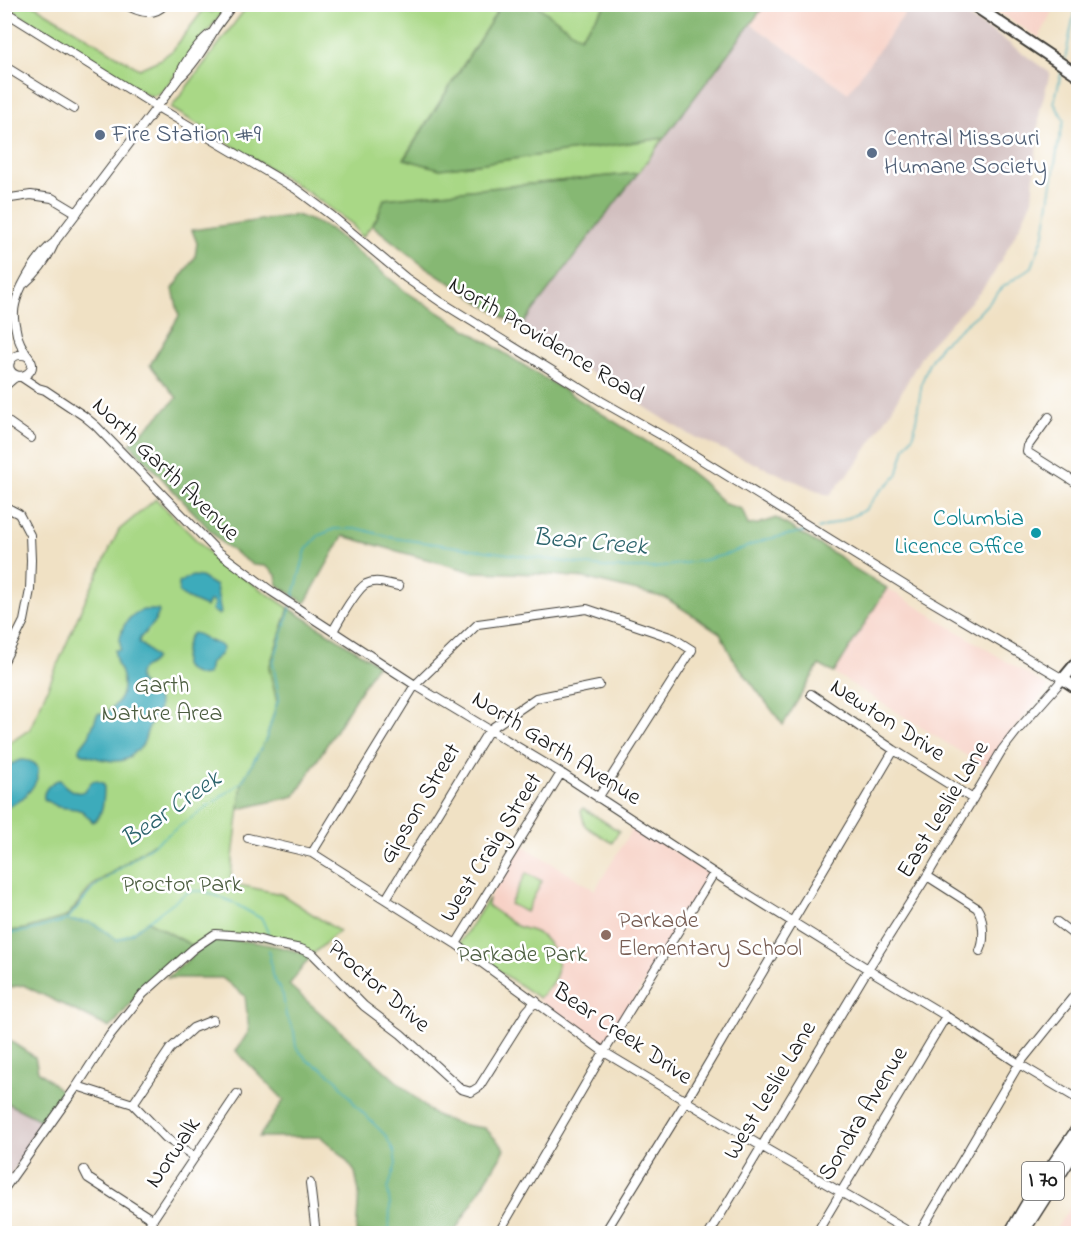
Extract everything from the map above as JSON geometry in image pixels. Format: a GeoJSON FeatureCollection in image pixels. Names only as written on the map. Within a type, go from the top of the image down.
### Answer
{"type":"FeatureCollection","features":[{"type":"Feature","properties":{"kind":"highway","name":"I 70"},"geometry":{"type":"LineString","coordinates":[[1010,1233],[1078,1129]]}},
{"type":"Feature","properties":{"kind":"highway","name":"I 70"},"geometry":{"type":"LineString","coordinates":[[1022,1233],[1078,1145]]}},
{"type":"Feature","properties":{"kind":"main road"},"geometry":{"type":"LineString","coordinates":[[972,4],[1078,75]]}},
{"type":"Feature","properties":{"kind":"main road"},"geometry":{"type":"LineString","coordinates":[[1063,679],[1078,661]]}},
{"type":"Feature","properties":{"kind":"main road","name":"North Providence Road"},"geometry":{"type":"LineString","coordinates":[[1063,679],[1078,689]]}},
{"type":"Feature","properties":{"kind":"street"},"geometry":{"type":"LineString","coordinates":[[5,12],[11,4]]}},
{"type":"Feature","properties":{"kind":"street"},"geometry":{"type":"LineString","coordinates":[[125,4],[141,11],[152,12],[163,8],[165,4]]}},
{"type":"Feature","properties":{"kind":"street"},"geometry":{"type":"LineString","coordinates":[[12,370],[27,375],[31,369],[31,361],[9,313],[25,283],[32,277],[56,240],[210,40],[233,4]]}},
{"type":"Feature","properties":{"kind":"street","name":"North Providence Road"},"geometry":{"type":"LineString","coordinates":[[5,12],[157,107],[296,189],[406,278],[441,302],[601,401],[668,439],[865,562],[1063,679]]}},
{"type":"Feature","properties":{"kind":"street"},"geometry":{"type":"LineString","coordinates":[[4,76],[7,67],[74,109]]}},
{"type":"Feature","properties":{"kind":"street"},"geometry":{"type":"LineString","coordinates":[[4,199],[31,195],[52,198],[77,213]]}},
{"type":"Feature","properties":{"kind":"street"},"geometry":{"type":"LineString","coordinates":[[5,387],[12,370],[9,363],[18,336]]}},
{"type":"Feature","properties":{"kind":"street"},"geometry":{"type":"LineString","coordinates":[[11,357],[20,354],[27,356]]}},
{"type":"Feature","properties":{"kind":"street","name":"North Garth Avenue"},"geometry":{"type":"LineString","coordinates":[[31,369],[36,381],[45,390],[96,426],[217,551],[271,591],[415,685],[561,773],[714,873],[1078,1099]]}},
{"type":"Feature","properties":{"kind":"street","name":"North Garth Avenue"},"geometry":{"type":"LineString","coordinates":[[12,370],[38,388],[45,390]]}},
{"type":"Feature","properties":{"kind":"street"},"geometry":{"type":"LineString","coordinates":[[1049,417],[1028,446],[1027,452],[1078,484]]}},
{"type":"Feature","properties":{"kind":"street"},"geometry":{"type":"LineString","coordinates":[[4,419],[31,438]]}},
{"type":"Feature","properties":{"kind":"street"},"geometry":{"type":"LineString","coordinates":[[4,506],[19,514],[30,536],[32,560],[30,590],[24,621],[4,661]]}},
{"type":"Feature","properties":{"kind":"street"},"geometry":{"type":"LineString","coordinates":[[333,631],[358,591],[365,584],[375,582],[399,586]]}},
{"type":"Feature","properties":{"kind":"street"},"geometry":{"type":"LineString","coordinates":[[312,853],[415,685],[478,624],[587,609],[673,638],[692,650],[598,798]]}},
{"type":"Feature","properties":{"kind":"street","name":"East Leslie Lane"},"geometry":{"type":"LineString","coordinates":[[868,969],[1002,750],[1063,679]]}},
{"type":"Feature","properties":{"kind":"street"},"geometry":{"type":"LineString","coordinates":[[489,730],[536,698],[599,685]]}},
{"type":"Feature","properties":{"kind":"street","name":"Newton Drive"},"geometry":{"type":"LineString","coordinates":[[811,694],[894,750],[973,799]]}},
{"type":"Feature","properties":{"kind":"street","name":"Gipson Street"},"geometry":{"type":"LineString","coordinates":[[386,899],[489,730]]}},
{"type":"Feature","properties":{"kind":"street"},"geometry":{"type":"LineString","coordinates":[[604,1233],[686,1101],[894,750]]}},
{"type":"Feature","properties":{"kind":"street","name":"West Craig Street"},"geometry":{"type":"LineString","coordinates":[[456,944],[561,773]]}},
{"type":"Feature","properties":{"kind":"street","name":"Bear Creek Drive"},"geometry":{"type":"LineString","coordinates":[[248,838],[312,853],[456,944],[604,1052],[760,1146],[913,1233]]}},
{"type":"Feature","properties":{"kind":"street"},"geometry":{"type":"LineString","coordinates":[[498,1233],[604,1052],[714,873]]}},
{"type":"Feature","properties":{"kind":"street"},"geometry":{"type":"LineString","coordinates":[[927,876],[981,912],[984,940],[980,951]]}},
{"type":"Feature","properties":{"kind":"street"},"geometry":{"type":"LineString","coordinates":[[1057,922],[1078,938]]}},
{"type":"Feature","properties":{"kind":"street","name":"Proctor Drive"},"geometry":{"type":"LineString","coordinates":[[4,1189],[111,1035],[143,994],[193,949],[214,934],[246,936],[313,954],[364,1006],[401,1034],[462,1089],[471,1092],[479,1087],[527,1011],[536,1001]]}},
{"type":"Feature","properties":{"kind":"street","name":"West Leslie Lane"},"geometry":{"type":"LineString","coordinates":[[709,1233],[868,969]]}},
{"type":"Feature","properties":{"kind":"street"},"geometry":{"type":"LineString","coordinates":[[919,1233],[1019,1064],[1078,991]]}},
{"type":"Feature","properties":{"kind":"street","name":"Sondra Avenue"},"geometry":{"type":"LineString","coordinates":[[816,1233],[946,1016]]}},
{"type":"Feature","properties":{"kind":"street"},"geometry":{"type":"LineString","coordinates":[[133,1104],[170,1049],[193,1028],[213,1020]]}},
{"type":"Feature","properties":{"kind":"street"},"geometry":{"type":"LineString","coordinates":[[77,1086],[133,1104],[166,1138],[195,1157]]}},
{"type":"Feature","properties":{"kind":"street","name":"Norwalk"},"geometry":{"type":"LineString","coordinates":[[143,1233],[237,1094]]}},
{"type":"Feature","properties":{"kind":"street"},"geometry":{"type":"LineString","coordinates":[[84,1170],[88,1178],[153,1220]]}},
{"type":"Feature","properties":{"kind":"street"},"geometry":{"type":"LineString","coordinates":[[310,1183],[316,1233]]}},
{"type":"Feature","properties":{"kind":"shaded area"},"geometry":{"type":"Polygon","coordinates":[[[765,5],[911,5],[849,94],[751,24],[765,5]]]}},
{"type":"Feature","properties":{"kind":"shaded area"},"geometry":{"type":"Polygon","coordinates":[[[911,5],[949,5],[996,34],[1050,73],[1040,110],[1032,199],[994,273],[980,292],[925,350],[889,414],[858,462],[829,496],[688,434],[520,328],[751,24],[848,93],[911,5]]]}},
{"type":"Feature","properties":{"kind":"shaded area"},"geometry":{"type":"Polygon","coordinates":[[[987,5],[1055,5],[1039,38],[987,5]]]}},
{"type":"Feature","properties":{"kind":"shaded area"},"geometry":{"type":"Polygon","coordinates":[[[887,588],[1048,687],[1006,740],[988,769],[834,673],[887,588]]]}},
{"type":"Feature","properties":{"kind":"shaded area","name":"Parkade Elementary School"},"geometry":{"type":"Polygon","coordinates":[[[634,826],[707,874],[607,1045],[602,1047],[538,1000],[550,987],[557,958],[544,938],[517,926],[488,906],[489,898],[522,845],[595,890],[634,826]]]}},
{"type":"Feature","properties":{"kind":"shaded area"},"geometry":{"type":"Polygon","coordinates":[[[5,1102],[46,1123],[5,1183],[5,1102]]]}},
{"type":"Feature","properties":{"kind":"shaded area"},"geometry":{"type":"Polygon","coordinates":[[[1078,1195],[1078,1233],[1053,1233],[1078,1195]]]}},
{"type":"Feature","properties":{"kind":"green space"},"geometry":{"type":"Polygon","coordinates":[[[15,5],[34,5],[139,69],[159,60],[173,50],[204,9],[212,12],[218,5],[228,5],[163,91],[154,96],[147,95],[18,14],[15,11],[15,5]]]}},
{"type":"Feature","properties":{"kind":"green space"},"geometry":{"type":"Polygon","coordinates":[[[248,5],[504,5],[500,7],[404,158],[440,169],[664,138],[638,173],[384,199],[377,218],[362,238],[352,224],[303,189],[171,108],[248,5]]]}},
{"type":"Feature","properties":{"kind":"green space"},"geometry":{"type":"Polygon","coordinates":[[[536,5],[606,5],[580,37],[536,5]]]}},
{"type":"Feature","properties":{"kind":"green space"},"geometry":{"type":"Polygon","coordinates":[[[536,5],[580,37],[606,5],[765,5],[664,138],[440,169],[404,159],[500,7],[536,5]]]}},
{"type":"Feature","properties":{"kind":"green space"},"geometry":{"type":"Polygon","coordinates":[[[638,173],[520,328],[421,264],[372,225],[384,199],[638,173]]]}},
{"type":"Feature","properties":{"kind":"green space"},"geometry":{"type":"Polygon","coordinates":[[[296,215],[330,229],[406,292],[670,456],[725,504],[742,509],[748,525],[776,518],[887,588],[834,673],[819,665],[783,725],[733,659],[720,633],[666,598],[584,578],[473,572],[343,536],[305,603],[278,585],[276,575],[271,570],[265,566],[253,565],[223,544],[130,444],[177,398],[150,365],[179,316],[173,289],[195,257],[197,243],[192,230],[296,215]]]}},
{"type":"Feature","properties":{"kind":"green space","name":"Garth Nature Area"},"geometry":{"type":"Polygon","coordinates":[[[156,499],[215,559],[289,608],[269,668],[277,702],[266,739],[242,782],[230,883],[281,894],[339,931],[313,954],[293,944],[215,934],[193,946],[148,922],[118,940],[94,924],[65,920],[94,887],[154,843],[92,886],[66,917],[25,929],[5,932],[4,747],[30,729],[83,605],[119,530],[156,499]]]}},
{"type":"Feature","properties":{"kind":"green space"},"geometry":{"type":"Polygon","coordinates":[[[289,608],[377,664],[295,796],[239,809],[242,782],[266,739],[277,702],[269,668],[289,608]]]}},
{"type":"Feature","properties":{"kind":"green space"},"geometry":{"type":"Polygon","coordinates":[[[583,808],[619,831],[612,843],[585,826],[581,811],[583,808]]]}},
{"type":"Feature","properties":{"kind":"green space"},"geometry":{"type":"Polygon","coordinates":[[[526,873],[542,881],[526,912],[510,904],[526,873]]]}},
{"type":"Feature","properties":{"kind":"green space","name":"Parkade Park"},"geometry":{"type":"Polygon","coordinates":[[[489,898],[488,906],[515,925],[540,935],[553,950],[558,964],[556,976],[539,998],[459,944],[489,898]]]}},
{"type":"Feature","properties":{"kind":"green space"},"geometry":{"type":"Polygon","coordinates":[[[66,917],[70,921],[94,924],[118,940],[148,921],[193,946],[138,995],[110,1028],[23,985],[5,988],[4,932],[25,929],[66,917]]]}},
{"type":"Feature","properties":{"kind":"green space"},"geometry":{"type":"Polygon","coordinates":[[[222,939],[267,944],[311,956],[289,985],[432,1113],[458,1124],[485,1128],[505,1149],[454,1233],[356,1233],[359,1192],[355,1172],[342,1155],[321,1137],[259,1137],[284,1100],[236,1051],[249,1031],[245,996],[222,978],[167,978],[206,944],[222,939]]]}},
{"type":"Feature","properties":{"kind":"green space"},"geometry":{"type":"Polygon","coordinates":[[[5,1038],[35,1057],[38,1071],[66,1095],[46,1123],[5,1102],[5,1038]]]}},
{"type":"Feature","properties":{"kind":"water"},"geometry":{"type":"Polygon","coordinates":[[[193,576],[201,577],[216,586],[221,613],[219,615],[212,610],[214,604],[212,601],[209,601],[206,607],[179,593],[179,583],[193,576]]]}},
{"type":"Feature","properties":{"kind":"water"},"geometry":{"type":"Polygon","coordinates":[[[143,610],[158,610],[159,612],[154,623],[139,642],[155,658],[140,671],[139,679],[140,683],[158,701],[158,713],[142,746],[130,757],[110,760],[81,753],[79,749],[89,736],[97,715],[110,710],[121,697],[123,680],[115,650],[120,650],[122,630],[127,621],[134,614],[143,610]]]}},
{"type":"Feature","properties":{"kind":"water"},"geometry":{"type":"Polygon","coordinates":[[[193,633],[223,648],[221,654],[210,663],[206,675],[195,674],[184,665],[185,650],[189,637],[193,633]]]}},
{"type":"Feature","properties":{"kind":"water"},"geometry":{"type":"Polygon","coordinates":[[[20,760],[35,764],[38,768],[37,778],[25,796],[5,808],[5,767],[20,760]]]}},
{"type":"Feature","properties":{"kind":"water"},"geometry":{"type":"Polygon","coordinates":[[[58,780],[71,790],[78,792],[85,790],[92,781],[104,784],[103,805],[97,819],[93,822],[82,811],[58,807],[44,799],[47,788],[58,780]]]}},
{"type":"Feature","properties":{"kind":"waterway","name":"Bear Creek"},"geometry":{"type":"LineString","coordinates":[[1065,60],[1076,4]]}},
{"type":"Feature","properties":{"kind":"waterway","name":"Bear Creek"},"geometry":{"type":"LineString","coordinates":[[818,529],[865,510],[879,492],[897,476],[905,447],[914,434],[922,382],[929,363],[941,345],[978,314],[1003,287],[1032,267],[1044,234],[1064,120],[1054,103],[1062,70]]}},
{"type":"Feature","properties":{"kind":"waterway","name":"Bear Creek"},"geometry":{"type":"LineString","coordinates":[[292,602],[306,550],[318,536],[334,529],[360,529],[393,538],[610,568],[654,568],[705,560],[764,540],[811,530]]}},
{"type":"Feature","properties":{"kind":"waterway","name":"Bear Creek"},"geometry":{"type":"LineString","coordinates":[[4,934],[28,931],[67,920],[94,887],[242,782],[266,739],[279,697],[273,663],[291,606]]}},
{"type":"Feature","properties":{"kind":"waterway"},"geometry":{"type":"LineString","coordinates":[[66,920],[91,923],[118,940],[132,933],[186,893],[204,891],[230,901],[262,919],[268,933]]}},
{"type":"Feature","properties":{"kind":"waterway"},"geometry":{"type":"LineString","coordinates":[[269,950],[272,975],[283,995],[286,1016],[294,1031],[296,1047],[308,1061],[337,1080],[357,1107],[386,1136],[394,1152],[396,1164],[388,1189],[389,1234]]}},
{"type":"Feature","properties":{"kind":"place","name":"Fire Station #9"},"geometry":{"type":"Point","coordinates":[100,135]}},
{"type":"Feature","properties":{"kind":"place","name":"Central Missouri Humane Society"},"geometry":{"type":"Point","coordinates":[872,153]}},
{"type":"Feature","properties":{"kind":"place","name":"Columbia Licence Office"},"geometry":{"type":"Point","coordinates":[1036,533]}},
{"type":"Feature","properties":{"kind":"place","name":"Parkade Elementary School"},"geometry":{"type":"Point","coordinates":[606,935]}},
{"type":"Feature","properties":{"kind":"park label","name":"Proctor Park"},"geometry":{"type":"Point","coordinates":[182,885]}}]}
